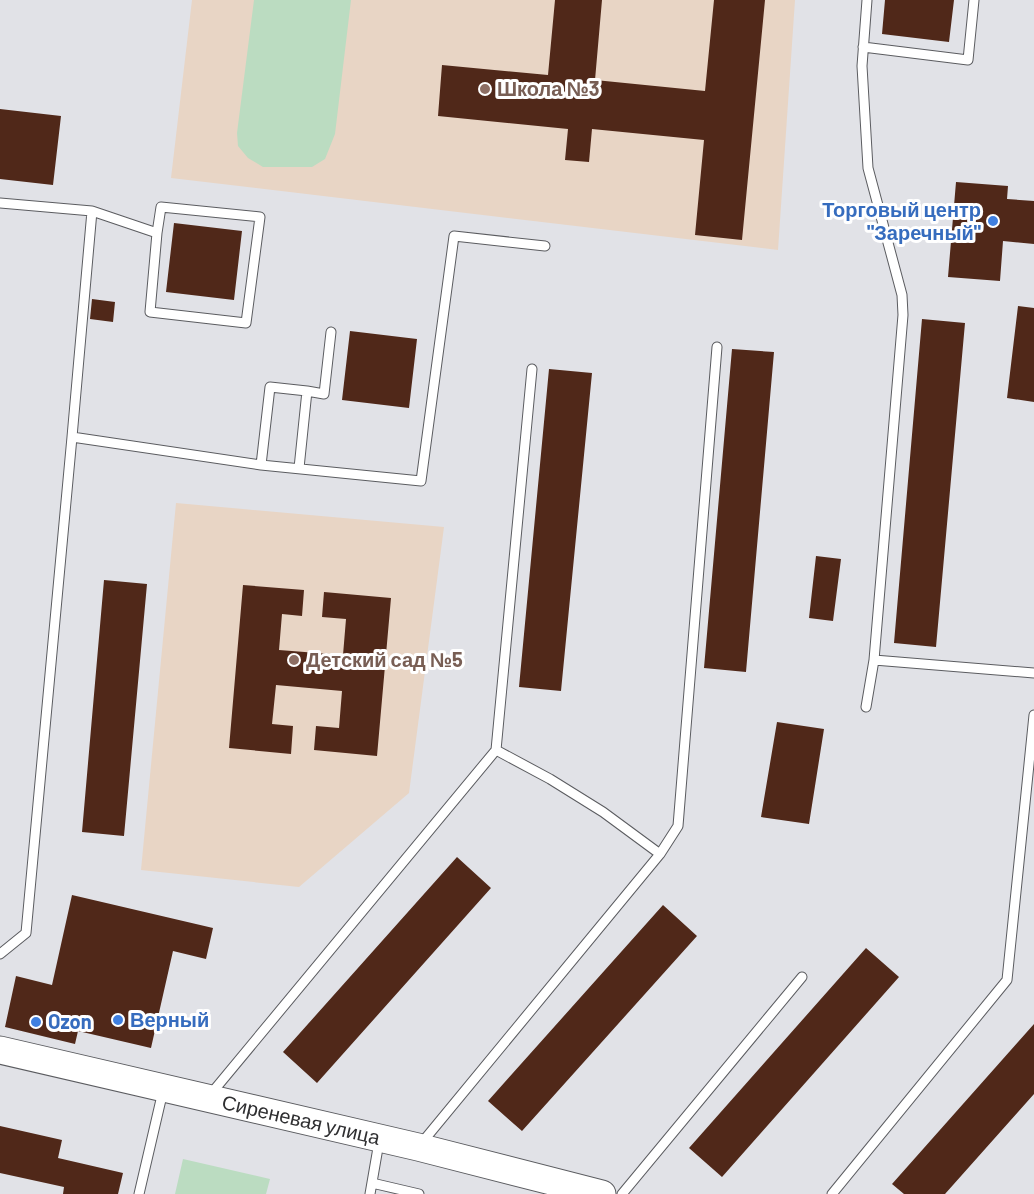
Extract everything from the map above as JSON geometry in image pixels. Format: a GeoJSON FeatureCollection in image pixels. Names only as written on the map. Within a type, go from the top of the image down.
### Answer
{"type":"FeatureCollection","features":[{"type":"Feature","properties":{"kind":"street","name":"Сиреневая улица"},"geometry":{"type":"LineString","coordinates":[[0,1050],[418,1147],[603,1194]]}},
{"type":"Feature","properties":{"kind":"lane"},"geometry":{"type":"LineString","coordinates":[[866,707],[874,660],[903,315],[902,295],[868,168],[862,66],[867,0]]}},
{"type":"Feature","properties":{"kind":"lane"},"geometry":{"type":"LineString","coordinates":[[863,47],[968,60],[974,0]]}},
{"type":"Feature","properties":{"kind":"lane"},"geometry":{"type":"LineString","coordinates":[[0,203],[92,211],[157,233]]}},
{"type":"Feature","properties":{"kind":"lane"},"geometry":{"type":"LineString","coordinates":[[162,207],[260,217],[246,323],[150,312],[157,233],[162,207]]}},
{"type":"Feature","properties":{"kind":"lane"},"geometry":{"type":"LineString","coordinates":[[0,954],[26,933],[92,211]]}},
{"type":"Feature","properties":{"kind":"lane"},"geometry":{"type":"LineString","coordinates":[[72,436],[261,465],[421,480],[454,236],[545,246]]}},
{"type":"Feature","properties":{"kind":"lane"},"geometry":{"type":"LineString","coordinates":[[261,465],[270,387],[324,394],[331,332]]}},
{"type":"Feature","properties":{"kind":"lane"},"geometry":{"type":"LineString","coordinates":[[418,1147],[660,854],[678,826],[717,347]]}},
{"type":"Feature","properties":{"kind":"lane"},"geometry":{"type":"LineString","coordinates":[[207,1098],[496,750],[532,369]]}},
{"type":"Feature","properties":{"kind":"lane"},"geometry":{"type":"LineString","coordinates":[[299,468],[307,391]]}},
{"type":"Feature","properties":{"kind":"lane"},"geometry":{"type":"LineString","coordinates":[[874,660],[1034,673]]}},
{"type":"Feature","properties":{"kind":"lane"},"geometry":{"type":"LineString","coordinates":[[832,1194],[1007,980],[1034,715]]}},
{"type":"Feature","properties":{"kind":"lane"},"geometry":{"type":"LineString","coordinates":[[496,750],[550,779],[603,812],[660,854]]}},
{"type":"Feature","properties":{"kind":"lane"},"geometry":{"type":"LineString","coordinates":[[622,1194],[802,977]]}},
{"type":"Feature","properties":{"kind":"lane"},"geometry":{"type":"LineString","coordinates":[[139,1194],[164,1088]]}},
{"type":"Feature","properties":{"kind":"lane"},"geometry":{"type":"LineString","coordinates":[[370,1194],[379,1139]]}},
{"type":"Feature","properties":{"kind":"lane"},"geometry":{"type":"LineString","coordinates":[[372,1183],[419,1194]]}},
{"type":"Feature","properties":{"kind":"shaded area","name":"Школа №3"},"geometry":{"type":"Polygon","coordinates":[[[192,0],[795,0],[778,250],[171,178],[192,0]]]}},
{"type":"Feature","properties":{"kind":"shaded area","name":"Детский сад №5"},"geometry":{"type":"Polygon","coordinates":[[[176,503],[444,527],[409,793],[299,887],[141,870],[176,503]]]}},
{"type":"Feature","properties":{"kind":"green space"},"geometry":{"type":"Polygon","coordinates":[[[254,0],[351,0],[335,134],[325,159],[312,167],[263,167],[248,158],[238,146],[237,133],[254,0]]]}},
{"type":"Feature","properties":{"kind":"green space"},"geometry":{"type":"Polygon","coordinates":[[[183,1159],[270,1179],[266,1194],[175,1194],[183,1159]]]}},
{"type":"Feature","properties":{"kind":"building"},"geometry":{"type":"Polygon","coordinates":[[[555,0],[602,0],[595,80],[705,91],[714,0],[765,0],[742,240],[695,235],[704,140],[592,129],[589,162],[565,160],[568,129],[438,116],[442,65],[548,75],[555,0]]]}},
{"type":"Feature","properties":{"kind":"building"},"geometry":{"type":"Polygon","coordinates":[[[885,0],[954,0],[949,42],[882,34],[885,0]]]}},
{"type":"Feature","properties":{"kind":"building"},"geometry":{"type":"Polygon","coordinates":[[[0,109],[61,116],[53,185],[0,179],[0,109]]]}},
{"type":"Feature","properties":{"kind":"building","name":"Торговый центр \"Заречный\""},"geometry":{"type":"Polygon","coordinates":[[[956,182],[1008,186],[1007,199],[1034,201],[1034,244],[1003,241],[1000,281],[948,277],[956,182]]]}},
{"type":"Feature","properties":{"kind":"building"},"geometry":{"type":"Polygon","coordinates":[[[174,223],[242,231],[234,300],[166,292],[174,223]]]}},
{"type":"Feature","properties":{"kind":"building"},"geometry":{"type":"Polygon","coordinates":[[[92,299],[115,302],[113,322],[90,319],[92,299]]]}},
{"type":"Feature","properties":{"kind":"building"},"geometry":{"type":"Polygon","coordinates":[[[1018,306],[1034,308],[1034,402],[1007,398],[1018,306]]]}},
{"type":"Feature","properties":{"kind":"building"},"geometry":{"type":"Polygon","coordinates":[[[922,319],[965,323],[936,647],[894,643],[922,319]]]}},
{"type":"Feature","properties":{"kind":"building"},"geometry":{"type":"Polygon","coordinates":[[[350,331],[417,339],[409,408],[342,400],[350,331]]]}},
{"type":"Feature","properties":{"kind":"building"},"geometry":{"type":"Polygon","coordinates":[[[732,349],[774,352],[746,672],[704,668],[732,349]]]}},
{"type":"Feature","properties":{"kind":"building"},"geometry":{"type":"Polygon","coordinates":[[[549,369],[592,373],[561,691],[519,687],[549,369]]]}},
{"type":"Feature","properties":{"kind":"building"},"geometry":{"type":"Polygon","coordinates":[[[816,556],[841,559],[833,621],[809,618],[816,556]]]}},
{"type":"Feature","properties":{"kind":"building"},"geometry":{"type":"Polygon","coordinates":[[[104,580],[147,584],[124,836],[82,832],[104,580]]]}},
{"type":"Feature","properties":{"kind":"building"},"geometry":{"type":"Polygon","coordinates":[[[243,585],[304,590],[302,616],[282,614],[279,650],[343,655],[346,619],[322,617],[324,592],[391,598],[377,756],[314,750],[316,726],[339,728],[342,691],[276,685],[272,724],[293,726],[291,754],[229,748],[243,585]]]}},
{"type":"Feature","properties":{"kind":"building"},"geometry":{"type":"Polygon","coordinates":[[[777,722],[824,729],[809,824],[761,817],[777,722]]]}},
{"type":"Feature","properties":{"kind":"building"},"geometry":{"type":"Polygon","coordinates":[[[457,857],[491,888],[317,1083],[283,1052],[457,857]]]}},
{"type":"Feature","properties":{"kind":"building"},"geometry":{"type":"Polygon","coordinates":[[[72,895],[213,928],[206,959],[173,951],[151,1048],[78,1031],[75,1044],[5,1027],[16,976],[52,985],[72,895]]]}},
{"type":"Feature","properties":{"kind":"building"},"geometry":{"type":"Polygon","coordinates":[[[663,905],[697,936],[522,1131],[488,1101],[663,905]]]}},
{"type":"Feature","properties":{"kind":"building"},"geometry":{"type":"Polygon","coordinates":[[[866,948],[899,977],[722,1177],[689,1148],[866,948]]]}},
{"type":"Feature","properties":{"kind":"building"},"geometry":{"type":"Polygon","coordinates":[[[1034,1024],[1034,1094],[945,1194],[904,1194],[892,1184],[1034,1024]]]}},
{"type":"Feature","properties":{"kind":"building"},"geometry":{"type":"Polygon","coordinates":[[[0,1126],[62,1140],[58,1158],[123,1173],[118,1194],[63,1194],[64,1187],[0,1173],[0,1126]]]}},
{"type":"Feature","properties":{"kind":"place","name":"Школа №3"},"geometry":{"type":"Point","coordinates":[485,89]}},
{"type":"Feature","properties":{"kind":"place","name":"Торговый центр \"Заречный\""},"geometry":{"type":"Point","coordinates":[993,221]}},
{"type":"Feature","properties":{"kind":"place","name":"Детский сад №5"},"geometry":{"type":"Point","coordinates":[294,660]}},
{"type":"Feature","properties":{"kind":"place","name":"Верный"},"geometry":{"type":"Point","coordinates":[118,1020]}},
{"type":"Feature","properties":{"kind":"place","name":"Ozon"},"geometry":{"type":"Point","coordinates":[36,1022]}}]}
